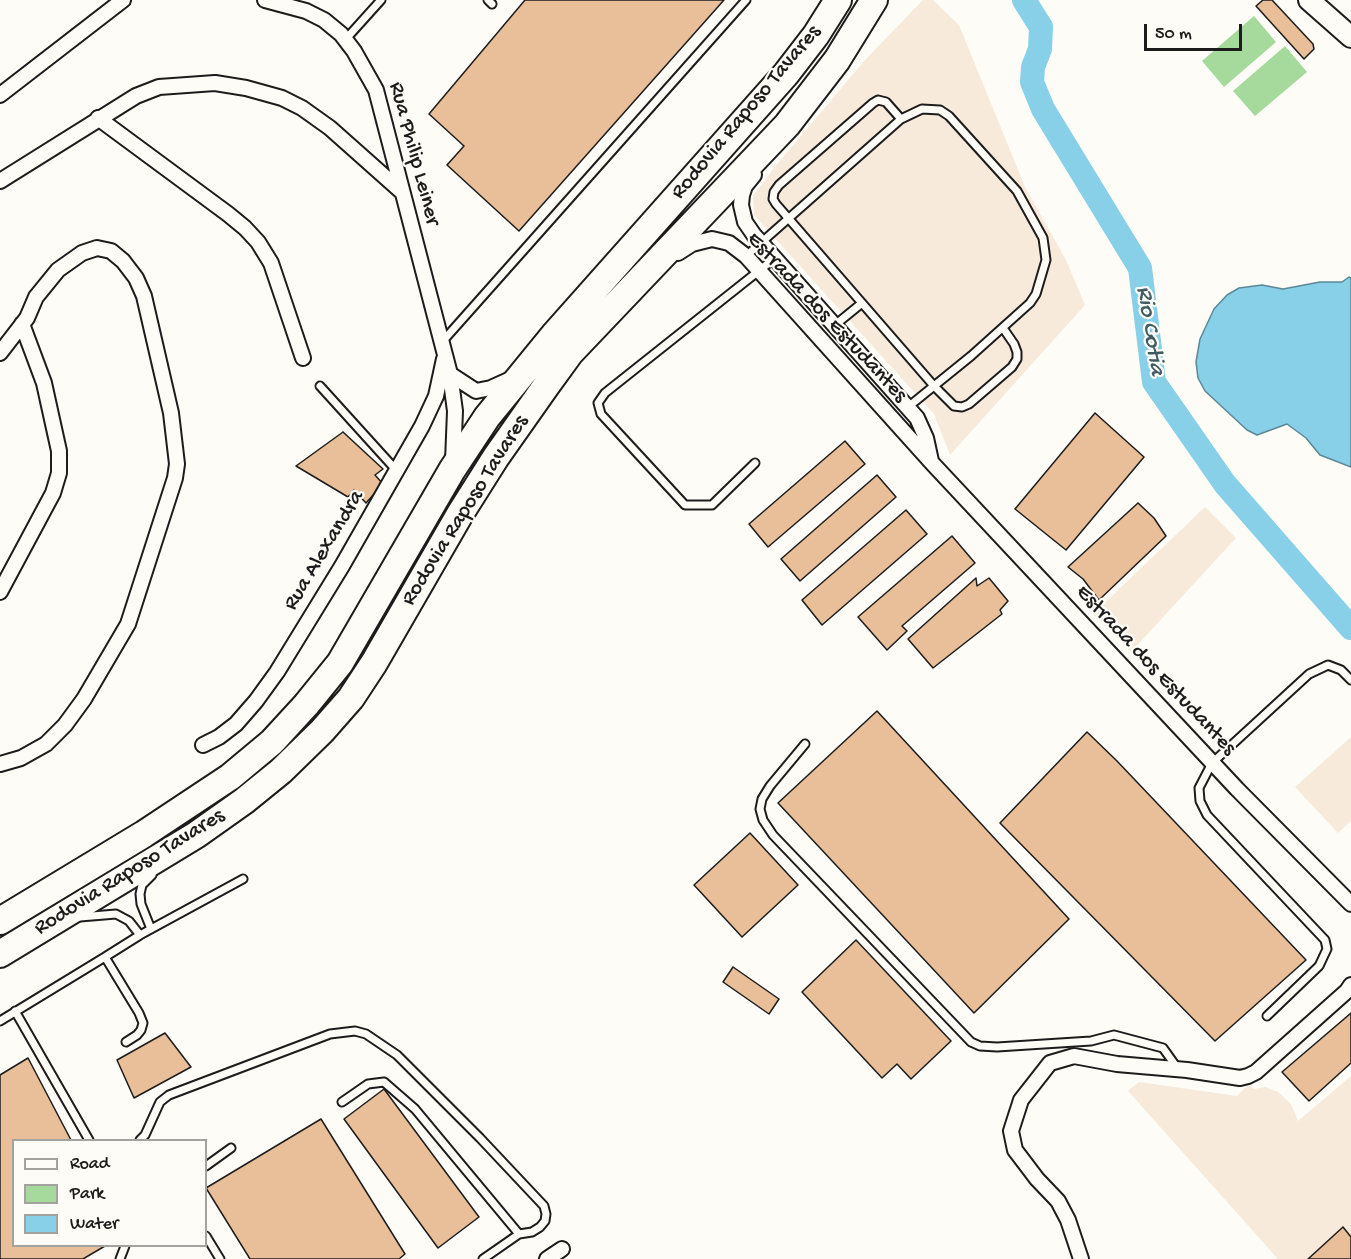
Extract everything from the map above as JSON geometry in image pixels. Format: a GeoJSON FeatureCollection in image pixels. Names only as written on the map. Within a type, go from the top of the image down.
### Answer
{"type":"FeatureCollection","features":[{"type":"Feature","properties":{"kind":"highway","name":"Rodovia Raposo Tavares"},"geometry":{"type":"LineString","coordinates":[[0,921],[191,804],[230,777],[272,742],[306,705],[340,663],[452,470],[487,417],[554,335],[786,74],[816,35],[838,0]]}},
{"type":"Feature","properties":{"kind":"highway","name":"Rodovia Raposo Tavares"},"geometry":{"type":"LineString","coordinates":[[0,954],[196,835],[281,771],[314,739],[351,698],[496,457],[570,353],[787,125],[837,60],[874,0]]}},
{"type":"Feature","properties":{"kind":"main road"},"geometry":{"type":"LineString","coordinates":[[1309,0],[1351,37]]}},
{"type":"Feature","properties":{"kind":"street"},"geometry":{"type":"LineString","coordinates":[[0,95],[123,0]]}},
{"type":"Feature","properties":{"kind":"street","name":"Rua Philip Leiner"},"geometry":{"type":"LineString","coordinates":[[265,0],[315,15],[324,20],[345,40],[366,69],[376,90],[450,374],[455,411],[452,470]]}},
{"type":"Feature","properties":{"kind":"street","name":"Estrada dos Estudantes"},"geometry":{"type":"LineString","coordinates":[[837,60],[808,107],[745,186],[742,195],[742,214],[754,235],[908,408],[922,428],[932,463]]}},
{"type":"Feature","properties":{"kind":"street"},"geometry":{"type":"LineString","coordinates":[[0,181],[136,96],[159,87],[215,83],[246,88],[282,98],[302,108],[330,128],[402,192]]}},
{"type":"Feature","properties":{"kind":"street"},"geometry":{"type":"LineString","coordinates":[[98,118],[228,214],[258,242],[271,263],[303,358]]}},
{"type":"Feature","properties":{"kind":"street","name":"Estrada dos Estudantes"},"geometry":{"type":"LineString","coordinates":[[570,353],[617,318],[684,248],[704,240],[729,243],[746,256],[893,421],[1212,763],[1351,904]]}},
{"type":"Feature","properties":{"kind":"street"},"geometry":{"type":"LineString","coordinates":[[0,353],[22,324],[36,297],[58,270],[82,253],[97,248],[111,252],[123,261],[136,278],[144,296],[171,413],[177,464],[175,478],[128,624],[84,699],[65,725],[46,744],[21,758],[0,764]]}},
{"type":"Feature","properties":{"kind":"street"},"geometry":{"type":"LineString","coordinates":[[0,592],[53,493],[58,473],[59,451],[44,383],[22,324]]}},
{"type":"Feature","properties":{"kind":"street","name":"Rua Alexandra"},"geometry":{"type":"LineString","coordinates":[[203,745],[219,737],[236,724],[256,701],[277,672],[342,566],[423,426],[436,396],[443,348]]}},
{"type":"Feature","properties":{"kind":"street"},"geometry":{"type":"LineString","coordinates":[[450,374],[476,391],[492,388],[521,374]]}},
{"type":"Feature","properties":{"kind":"street"},"geometry":{"type":"LineString","coordinates":[[893,421],[908,408]]}},
{"type":"Feature","properties":{"kind":"street"},"geometry":{"type":"LineString","coordinates":[[1080,1259],[1068,1220],[1058,1201],[1037,1179],[1015,1150],[1011,1131],[1021,1100],[1050,1063],[1074,1056],[1117,1064],[1178,1069],[1240,1078],[1248,1076],[1256,1072],[1351,985]]}},
{"type":"Feature","properties":{"kind":"street"},"geometry":{"type":"LineString","coordinates":[[547,1259],[562,1249]]}},
{"type":"Feature","properties":{"kind":"lane"},"geometry":{"type":"LineString","coordinates":[[345,40],[381,0]]}},
{"type":"Feature","properties":{"kind":"lane"},"geometry":{"type":"LineString","coordinates":[[443,348],[746,0]]}},
{"type":"Feature","properties":{"kind":"lane"},"geometry":{"type":"LineString","coordinates":[[901,119],[886,102],[878,100],[779,185],[774,192],[773,199],[934,386],[954,406],[962,407],[969,404],[1012,367],[1017,359],[1014,344],[1003,328]]}},
{"type":"Feature","properties":{"kind":"lane"},"geometry":{"type":"LineString","coordinates":[[746,256],[901,119],[922,109],[940,110],[949,116],[1017,191],[1043,238],[1046,260],[1036,294],[1030,303],[908,408]]}},
{"type":"Feature","properties":{"kind":"lane"},"geometry":{"type":"LineString","coordinates":[[755,463],[712,505],[685,505],[601,414],[598,403],[605,393],[775,258]]}},
{"type":"Feature","properties":{"kind":"lane"},"geometry":{"type":"LineString","coordinates":[[835,326],[862,303]]}},
{"type":"Feature","properties":{"kind":"lane"},"geometry":{"type":"LineString","coordinates":[[320,386],[397,471]]}},
{"type":"Feature","properties":{"kind":"lane"},"geometry":{"type":"LineString","coordinates":[[1267,1016],[1319,966],[1327,949],[1325,940],[1207,815],[1200,801],[1199,788],[1212,763],[1309,674],[1328,665],[1341,670],[1351,680]]}},
{"type":"Feature","properties":{"kind":"lane"},"geometry":{"type":"LineString","coordinates":[[805,744],[762,799],[760,809],[763,820],[773,836],[971,1042],[980,1046],[997,1047],[1091,1041],[1114,1035],[1163,1048],[1178,1069]]}},
{"type":"Feature","properties":{"kind":"lane"},"geometry":{"type":"LineString","coordinates":[[193,847],[211,834],[244,801]]}},
{"type":"Feature","properties":{"kind":"lane"},"geometry":{"type":"LineString","coordinates":[[151,929],[141,904],[140,894],[142,885],[158,871]]}},
{"type":"Feature","properties":{"kind":"lane"},"geometry":{"type":"LineString","coordinates":[[0,1021],[141,934],[243,879]]}},
{"type":"Feature","properties":{"kind":"lane"},"geometry":{"type":"LineString","coordinates":[[53,921],[116,914],[129,921],[141,934]]}},
{"type":"Feature","properties":{"kind":"lane"},"geometry":{"type":"LineString","coordinates":[[105,957],[143,1023],[137,1035],[126,1042]]}},
{"type":"Feature","properties":{"kind":"lane"},"geometry":{"type":"LineString","coordinates":[[15,1011],[88,1139]]}},
{"type":"Feature","properties":{"kind":"lane"},"geometry":{"type":"LineString","coordinates":[[141,1139],[145,1136],[160,1102],[169,1095],[330,1034],[355,1031],[366,1034],[397,1055],[544,1206],[546,1214],[540,1227],[532,1232],[519,1234],[483,1259]]}},
{"type":"Feature","properties":{"kind":"lane"},"geometry":{"type":"LineString","coordinates":[[342,1102],[368,1084],[384,1082],[415,1109],[519,1234]]}},
{"type":"Feature","properties":{"kind":"lane"},"geometry":{"type":"LineString","coordinates":[[207,1165],[231,1148]]}},
{"type":"Feature","properties":{"kind":"lane"},"geometry":{"type":"LineString","coordinates":[[207,1238],[220,1259]]}},
{"type":"Feature","properties":{"kind":"shaded area"},"geometry":{"type":"Polygon","coordinates":[[[923,0],[933,0],[959,25],[1025,187],[1066,260],[1085,305],[950,455],[934,414],[754,215],[753,196],[773,169],[865,60],[923,0]]]}},
{"type":"Feature","properties":{"kind":"shaded area"},"geometry":{"type":"Polygon","coordinates":[[[1205,507],[1236,538],[1131,652],[1093,614],[1205,507]]]}},
{"type":"Feature","properties":{"kind":"shaded area"},"geometry":{"type":"Polygon","coordinates":[[[1351,737],[1351,821],[1338,833],[1295,787],[1351,737]]]}},
{"type":"Feature","properties":{"kind":"shaded area"},"geometry":{"type":"Polygon","coordinates":[[[1351,1076],[1351,1259],[1278,1259],[1128,1091],[1139,1082],[1237,1096],[1248,1085],[1254,1089],[1265,1087],[1278,1092],[1291,1104],[1298,1121],[1351,1076]]]}},
{"type":"Feature","properties":{"kind":"green space"},"geometry":{"type":"Polygon","coordinates":[[[1254,16],[1276,42],[1224,87],[1202,61],[1254,16]]]}},
{"type":"Feature","properties":{"kind":"green space"},"geometry":{"type":"Polygon","coordinates":[[[1285,46],[1307,72],[1255,116],[1233,91],[1285,46]]]}},
{"type":"Feature","properties":{"kind":"water"},"geometry":{"type":"Polygon","coordinates":[[[1351,278],[1351,467],[1320,455],[1306,438],[1287,424],[1257,435],[1247,430],[1205,391],[1198,378],[1196,362],[1200,339],[1214,309],[1227,295],[1239,288],[1262,285],[1283,289],[1320,282],[1342,282],[1351,278]]]}},
{"type":"Feature","properties":{"kind":"building"},"geometry":{"type":"Polygon","coordinates":[[[525,0],[724,0],[519,231],[447,165],[464,146],[429,114],[525,0]]]}},
{"type":"Feature","properties":{"kind":"building"},"geometry":{"type":"Polygon","coordinates":[[[1263,0],[1272,0],[1313,44],[1314,49],[1304,59],[1256,6],[1263,0]]]}},
{"type":"Feature","properties":{"kind":"building"},"geometry":{"type":"Polygon","coordinates":[[[1095,413],[1144,457],[1066,550],[1015,509],[1095,413]]]}},
{"type":"Feature","properties":{"kind":"building"},"geometry":{"type":"Polygon","coordinates":[[[343,432],[383,469],[375,475],[383,484],[366,503],[354,490],[348,497],[296,466],[343,432]]]}},
{"type":"Feature","properties":{"kind":"building"},"geometry":{"type":"Polygon","coordinates":[[[845,441],[865,464],[768,547],[749,524],[845,441]]]}},
{"type":"Feature","properties":{"kind":"building"},"geometry":{"type":"Polygon","coordinates":[[[877,475],[896,497],[800,581],[781,559],[877,475]]]}},
{"type":"Feature","properties":{"kind":"building"},"geometry":{"type":"Polygon","coordinates":[[[1138,503],[1154,518],[1166,536],[1099,600],[1083,579],[1068,567],[1138,503]]]}},
{"type":"Feature","properties":{"kind":"building"},"geometry":{"type":"Polygon","coordinates":[[[906,510],[927,534],[822,625],[802,600],[906,510]]]}},
{"type":"Feature","properties":{"kind":"building"},"geometry":{"type":"Polygon","coordinates":[[[952,536],[975,563],[902,626],[907,631],[887,650],[858,617],[952,536]]]}},
{"type":"Feature","properties":{"kind":"building"},"geometry":{"type":"Polygon","coordinates":[[[976,578],[977,586],[989,578],[1008,601],[1000,610],[1002,614],[933,668],[908,639],[976,578]]]}},
{"type":"Feature","properties":{"kind":"building"},"geometry":{"type":"Polygon","coordinates":[[[877,711],[1069,919],[974,1013],[778,803],[877,711]]]}},
{"type":"Feature","properties":{"kind":"building"},"geometry":{"type":"Polygon","coordinates":[[[1087,732],[1306,960],[1215,1041],[1000,823],[1087,732]]]}},
{"type":"Feature","properties":{"kind":"building"},"geometry":{"type":"Polygon","coordinates":[[[750,833],[798,885],[742,937],[694,885],[750,833]]]}},
{"type":"Feature","properties":{"kind":"building"},"geometry":{"type":"Polygon","coordinates":[[[856,940],[951,1041],[911,1079],[897,1064],[882,1078],[802,992],[856,940]]]}},
{"type":"Feature","properties":{"kind":"building"},"geometry":{"type":"Polygon","coordinates":[[[733,967],[779,999],[769,1014],[723,982],[733,967]]]}},
{"type":"Feature","properties":{"kind":"building"},"geometry":{"type":"Polygon","coordinates":[[[1351,1013],[1351,1063],[1309,1101],[1282,1072],[1351,1013]]]}},
{"type":"Feature","properties":{"kind":"building"},"geometry":{"type":"Polygon","coordinates":[[[165,1033],[191,1067],[134,1098],[117,1060],[165,1033]]]}},
{"type":"Feature","properties":{"kind":"building"},"geometry":{"type":"Polygon","coordinates":[[[28,1058],[70,1139],[12,1139],[12,1247],[103,1247],[83,1259],[0,1259],[0,1075],[28,1058]]]}},
{"type":"Feature","properties":{"kind":"building"},"geometry":{"type":"Polygon","coordinates":[[[384,1089],[479,1217],[438,1248],[344,1119],[384,1089]]]}},
{"type":"Feature","properties":{"kind":"building"},"geometry":{"type":"Polygon","coordinates":[[[321,1119],[405,1254],[399,1259],[250,1259],[207,1187],[321,1119]]]}},
{"type":"Feature","properties":{"kind":"building"},"geometry":{"type":"Polygon","coordinates":[[[1343,1227],[1351,1237],[1351,1259],[1308,1259],[1343,1227]]]}},
{"type":"Feature","properties":{"kind":"waterway","name":"Rio Cotia"},"geometry":{"type":"LineString","coordinates":[[1024,0],[1041,27],[1040,49],[1033,67],[1032,82],[1043,109],[1140,268],[1154,382],[1225,484],[1351,628]]}}]}
